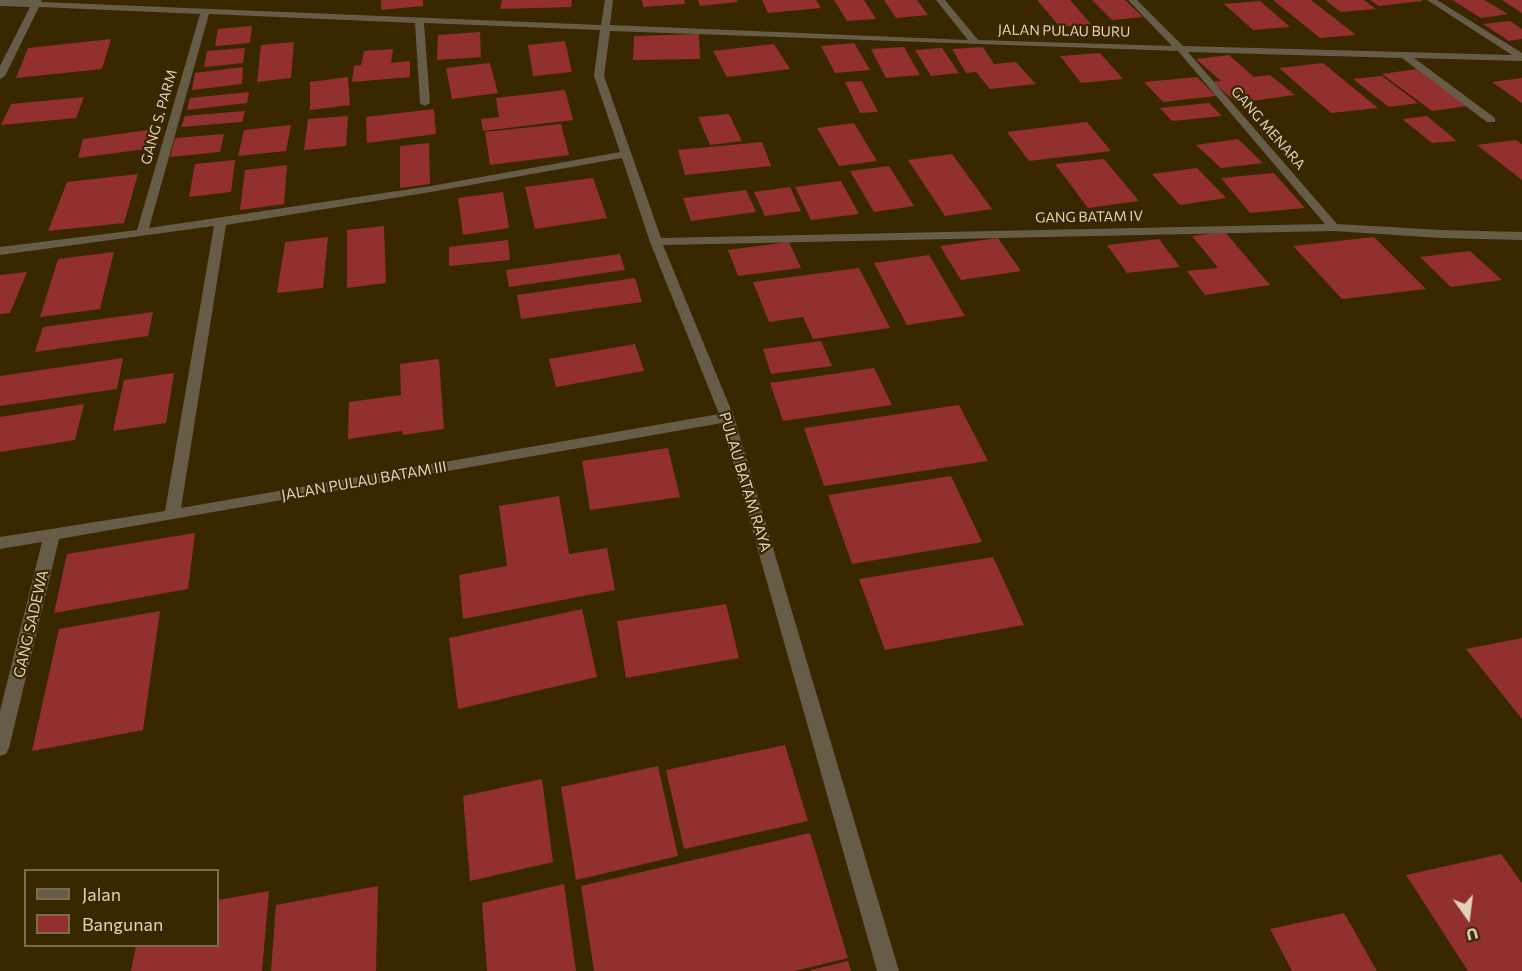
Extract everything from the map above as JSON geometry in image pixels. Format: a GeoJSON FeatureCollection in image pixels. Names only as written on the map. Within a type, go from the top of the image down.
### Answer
{"type":"FeatureCollection","features":[{"type":"Feature","properties":{"kind":"street","name":"PULAU BATAM RAYA"},"geometry":{"type":"LineString","coordinates":[[609,0],[599,76],[656,242],[727,417],[888,971]]}},
{"type":"Feature","properties":{"kind":"street"},"geometry":{"type":"LineString","coordinates":[[940,0],[975,43]]}},
{"type":"Feature","properties":{"kind":"street","name":"GANG MENARA"},"geometry":{"type":"LineString","coordinates":[[1132,0],[1180,48],[1334,227]]}},
{"type":"Feature","properties":{"kind":"street"},"geometry":{"type":"LineString","coordinates":[[1431,0],[1522,58]]}},
{"type":"Feature","properties":{"kind":"street","name":"JALAN PULAU BURU"},"geometry":{"type":"LineString","coordinates":[[0,3],[36,2],[205,10],[264,9],[418,19],[975,43],[1522,58]]}},
{"type":"Feature","properties":{"kind":"street"},"geometry":{"type":"LineString","coordinates":[[0,76],[36,2]]}},
{"type":"Feature","properties":{"kind":"street","name":"GANG S. PARM"},"geometry":{"type":"LineString","coordinates":[[142,231],[205,10]]}},
{"type":"Feature","properties":{"kind":"street"},"geometry":{"type":"LineString","coordinates":[[418,19],[425,103]]}},
{"type":"Feature","properties":{"kind":"street"},"geometry":{"type":"LineString","coordinates":[[1403,54],[1491,120]]}},
{"type":"Feature","properties":{"kind":"street"},"geometry":{"type":"LineString","coordinates":[[0,251],[221,222],[431,189],[627,154]]}},
{"type":"Feature","properties":{"kind":"street"},"geometry":{"type":"LineString","coordinates":[[172,515],[221,222]]}},
{"type":"Feature","properties":{"kind":"street","name":"GANG BATAM IV"},"geometry":{"type":"LineString","coordinates":[[656,242],[1334,227],[1441,234],[1522,236]]}},
{"type":"Feature","properties":{"kind":"street","name":"JALAN PULAU BATAM III"},"geometry":{"type":"LineString","coordinates":[[0,543],[727,417]]}},
{"type":"Feature","properties":{"kind":"street","name":"GANG SADEWA"},"geometry":{"type":"LineString","coordinates":[[0,748],[52,535]]}},
{"type":"Feature","properties":{"kind":"building"},"geometry":{"type":"Polygon","coordinates":[[[381,0],[423,0],[423,6],[381,10],[381,0]]]}},
{"type":"Feature","properties":{"kind":"building"},"geometry":{"type":"Polygon","coordinates":[[[502,0],[572,0],[571,7],[500,9],[502,0]]]}},
{"type":"Feature","properties":{"kind":"building"},"geometry":{"type":"Polygon","coordinates":[[[642,0],[684,0],[685,4],[643,7],[642,0]]]}},
{"type":"Feature","properties":{"kind":"building"},"geometry":{"type":"Polygon","coordinates":[[[698,0],[737,0],[738,2],[700,6],[698,0]]]}},
{"type":"Feature","properties":{"kind":"building"},"geometry":{"type":"Polygon","coordinates":[[[762,0],[816,0],[821,8],[768,13],[762,0]]]}},
{"type":"Feature","properties":{"kind":"building"},"geometry":{"type":"Polygon","coordinates":[[[834,0],[864,0],[876,19],[847,21],[834,0]]]}},
{"type":"Feature","properties":{"kind":"building"},"geometry":{"type":"Polygon","coordinates":[[[884,0],[917,0],[928,15],[896,18],[884,0]]]}},
{"type":"Feature","properties":{"kind":"building"},"geometry":{"type":"Polygon","coordinates":[[[1037,0],[1070,0],[1091,24],[1060,27],[1037,0]]]}},
{"type":"Feature","properties":{"kind":"building"},"geometry":{"type":"Polygon","coordinates":[[[1092,0],[1125,0],[1143,17],[1112,20],[1092,0]]]}},
{"type":"Feature","properties":{"kind":"building"},"geometry":{"type":"Polygon","coordinates":[[[1273,0],[1311,0],[1356,35],[1320,38],[1273,0]]]}},
{"type":"Feature","properties":{"kind":"building"},"geometry":{"type":"Polygon","coordinates":[[[1325,0],[1364,0],[1376,9],[1341,12],[1325,0]]]}},
{"type":"Feature","properties":{"kind":"building"},"geometry":{"type":"Polygon","coordinates":[[[1370,0],[1422,0],[1422,1],[1379,6],[1370,0]]]}},
{"type":"Feature","properties":{"kind":"building"},"geometry":{"type":"Polygon","coordinates":[[[1452,0],[1484,0],[1508,14],[1481,18],[1452,0]]]}},
{"type":"Feature","properties":{"kind":"building"},"geometry":{"type":"Polygon","coordinates":[[[1502,0],[1522,0],[1522,13],[1502,0]]]}},
{"type":"Feature","properties":{"kind":"building"},"geometry":{"type":"Polygon","coordinates":[[[1260,1],[1290,27],[1253,30],[1224,4],[1260,1]]]}},
{"type":"Feature","properties":{"kind":"building"},"geometry":{"type":"Polygon","coordinates":[[[1510,21],[1522,29],[1522,39],[1509,41],[1483,24],[1510,21]]]}},
{"type":"Feature","properties":{"kind":"building"},"geometry":{"type":"Polygon","coordinates":[[[252,26],[250,43],[215,46],[218,29],[252,26]]]}},
{"type":"Feature","properties":{"kind":"building"},"geometry":{"type":"Polygon","coordinates":[[[480,32],[481,57],[437,60],[438,35],[480,32]]]}},
{"type":"Feature","properties":{"kind":"building"},"geometry":{"type":"Polygon","coordinates":[[[699,34],[700,59],[633,60],[634,36],[699,34]]]}},
{"type":"Feature","properties":{"kind":"building"},"geometry":{"type":"Polygon","coordinates":[[[111,39],[102,69],[16,78],[28,48],[111,39]]]}},
{"type":"Feature","properties":{"kind":"building"},"geometry":{"type":"Polygon","coordinates":[[[565,41],[572,72],[533,76],[528,45],[565,41]]]}},
{"type":"Feature","properties":{"kind":"building"},"geometry":{"type":"Polygon","coordinates":[[[294,42],[291,78],[257,82],[261,45],[294,42]]]}},
{"type":"Feature","properties":{"kind":"building"},"geometry":{"type":"Polygon","coordinates":[[[854,43],[870,70],[835,73],[821,46],[854,43]]]}},
{"type":"Feature","properties":{"kind":"building"},"geometry":{"type":"Polygon","coordinates":[[[774,44],[790,69],[727,77],[713,51],[774,44]]]}},
{"type":"Feature","properties":{"kind":"building"},"geometry":{"type":"Polygon","coordinates":[[[904,47],[920,75],[886,78],[871,49],[904,47]]]}},
{"type":"Feature","properties":{"kind":"building"},"geometry":{"type":"Polygon","coordinates":[[[983,47],[994,64],[1016,62],[1036,84],[990,89],[976,72],[966,73],[952,49],[983,47]]]}},
{"type":"Feature","properties":{"kind":"building"},"geometry":{"type":"Polygon","coordinates":[[[245,48],[243,63],[204,67],[207,51],[245,48]]]}},
{"type":"Feature","properties":{"kind":"building"},"geometry":{"type":"Polygon","coordinates":[[[942,48],[959,73],[931,76],[915,50],[942,48]]]}},
{"type":"Feature","properties":{"kind":"building"},"geometry":{"type":"Polygon","coordinates":[[[393,49],[391,63],[410,61],[410,77],[352,82],[354,66],[361,65],[364,51],[393,49]]]}},
{"type":"Feature","properties":{"kind":"building"},"geometry":{"type":"Polygon","coordinates":[[[1100,53],[1123,79],[1081,83],[1060,56],[1100,53]]]}},
{"type":"Feature","properties":{"kind":"building"},"geometry":{"type":"Polygon","coordinates":[[[1229,55],[1254,77],[1270,75],[1295,95],[1237,103],[1213,82],[1221,81],[1196,59],[1229,55]]]}},
{"type":"Feature","properties":{"kind":"building"},"geometry":{"type":"Polygon","coordinates":[[[490,63],[498,93],[452,99],[446,68],[490,63]]]}},
{"type":"Feature","properties":{"kind":"building"},"geometry":{"type":"Polygon","coordinates":[[[1323,63],[1378,108],[1331,113],[1279,68],[1323,63]]]}},
{"type":"Feature","properties":{"kind":"building"},"geometry":{"type":"Polygon","coordinates":[[[243,67],[242,84],[192,90],[195,73],[243,67]]]}},
{"type":"Feature","properties":{"kind":"building"},"geometry":{"type":"Polygon","coordinates":[[[1417,69],[1468,106],[1432,111],[1382,74],[1417,69]]]}},
{"type":"Feature","properties":{"kind":"building"},"geometry":{"type":"Polygon","coordinates":[[[1382,76],[1418,103],[1389,107],[1353,79],[1382,76]]]}},
{"type":"Feature","properties":{"kind":"building"},"geometry":{"type":"Polygon","coordinates":[[[348,77],[350,105],[310,110],[310,82],[348,77]]]}},
{"type":"Feature","properties":{"kind":"building"},"geometry":{"type":"Polygon","coordinates":[[[1197,77],[1216,96],[1163,102],[1144,82],[1197,77]]]}},
{"type":"Feature","properties":{"kind":"building"},"geometry":{"type":"Polygon","coordinates":[[[1522,78],[1522,103],[1492,82],[1522,78]]]}},
{"type":"Feature","properties":{"kind":"building"},"geometry":{"type":"Polygon","coordinates":[[[862,81],[878,112],[860,113],[845,82],[862,81]]]}},
{"type":"Feature","properties":{"kind":"building"},"geometry":{"type":"Polygon","coordinates":[[[565,90],[573,120],[483,131],[481,119],[499,117],[496,98],[565,90]]]}},
{"type":"Feature","properties":{"kind":"building"},"geometry":{"type":"Polygon","coordinates":[[[249,92],[247,103],[187,110],[190,98],[249,92]]]}},
{"type":"Feature","properties":{"kind":"building"},"geometry":{"type":"Polygon","coordinates":[[[84,97],[76,118],[1,125],[11,104],[84,97]]]}},
{"type":"Feature","properties":{"kind":"building"},"geometry":{"type":"Polygon","coordinates":[[[1209,103],[1222,116],[1172,121],[1160,108],[1209,103]]]}},
{"type":"Feature","properties":{"kind":"building"},"geometry":{"type":"Polygon","coordinates":[[[434,109],[436,134],[367,143],[366,117],[434,109]]]}},
{"type":"Feature","properties":{"kind":"building"},"geometry":{"type":"Polygon","coordinates":[[[245,111],[242,122],[181,127],[185,116],[245,111]]]}},
{"type":"Feature","properties":{"kind":"building"},"geometry":{"type":"Polygon","coordinates":[[[729,114],[742,141],[710,145],[698,117],[729,114]]]}},
{"type":"Feature","properties":{"kind":"building"},"geometry":{"type":"Polygon","coordinates":[[[348,116],[346,146],[304,150],[308,119],[348,116]]]}},
{"type":"Feature","properties":{"kind":"building"},"geometry":{"type":"Polygon","coordinates":[[[1427,116],[1457,141],[1432,143],[1402,119],[1427,116]]]}},
{"type":"Feature","properties":{"kind":"building"},"geometry":{"type":"Polygon","coordinates":[[[1087,122],[1111,151],[1029,161],[1007,132],[1087,122]]]}},
{"type":"Feature","properties":{"kind":"building"},"geometry":{"type":"Polygon","coordinates":[[[854,123],[877,161],[839,166],[817,128],[854,123]]]}},
{"type":"Feature","properties":{"kind":"building"},"geometry":{"type":"Polygon","coordinates":[[[561,124],[569,155],[490,165],[485,132],[561,124]]]}},
{"type":"Feature","properties":{"kind":"building"},"geometry":{"type":"Polygon","coordinates":[[[291,125],[286,151],[238,156],[244,130],[291,125]]]}},
{"type":"Feature","properties":{"kind":"building"},"geometry":{"type":"Polygon","coordinates":[[[148,130],[146,149],[78,158],[83,139],[148,130]]]}},
{"type":"Feature","properties":{"kind":"building"},"geometry":{"type":"Polygon","coordinates":[[[224,134],[220,152],[170,157],[175,138],[224,134]]]}},
{"type":"Feature","properties":{"kind":"building"},"geometry":{"type":"Polygon","coordinates":[[[1238,139],[1263,163],[1221,168],[1196,145],[1238,139]]]}},
{"type":"Feature","properties":{"kind":"building"},"geometry":{"type":"Polygon","coordinates":[[[1516,140],[1522,144],[1522,180],[1477,145],[1516,140]]]}},
{"type":"Feature","properties":{"kind":"building"},"geometry":{"type":"Polygon","coordinates":[[[762,142],[771,166],[685,175],[678,150],[762,142]]]}},
{"type":"Feature","properties":{"kind":"building"},"geometry":{"type":"Polygon","coordinates":[[[429,143],[430,184],[400,188],[400,146],[429,143]]]}},
{"type":"Feature","properties":{"kind":"building"},"geometry":{"type":"Polygon","coordinates":[[[952,154],[992,209],[945,216],[908,160],[952,154]]]}},
{"type":"Feature","properties":{"kind":"building"},"geometry":{"type":"Polygon","coordinates":[[[1104,159],[1139,201],[1088,208],[1055,164],[1104,159]]]}},
{"type":"Feature","properties":{"kind":"building"},"geometry":{"type":"Polygon","coordinates":[[[235,160],[231,192],[189,197],[195,164],[235,160]]]}},
{"type":"Feature","properties":{"kind":"building"},"geometry":{"type":"Polygon","coordinates":[[[287,165],[284,204],[240,210],[245,170],[287,165]]]}},
{"type":"Feature","properties":{"kind":"building"},"geometry":{"type":"Polygon","coordinates":[[[889,166],[914,206],[874,212],[850,171],[889,166]]]}},
{"type":"Feature","properties":{"kind":"building"},"geometry":{"type":"Polygon","coordinates":[[[1197,168],[1226,198],[1180,205],[1152,174],[1197,168]]]}},
{"type":"Feature","properties":{"kind":"building"},"geometry":{"type":"Polygon","coordinates":[[[1274,173],[1305,208],[1250,213],[1221,178],[1274,173]]]}},
{"type":"Feature","properties":{"kind":"building"},"geometry":{"type":"Polygon","coordinates":[[[138,174],[124,223],[48,231],[67,182],[138,174]]]}},
{"type":"Feature","properties":{"kind":"building"},"geometry":{"type":"Polygon","coordinates":[[[593,178],[607,218],[535,229],[525,187],[593,178]]]}},
{"type":"Feature","properties":{"kind":"building"},"geometry":{"type":"Polygon","coordinates":[[[841,181],[859,214],[811,220],[795,187],[841,181]]]}},
{"type":"Feature","properties":{"kind":"building"},"geometry":{"type":"Polygon","coordinates":[[[790,187],[801,211],[765,216],[754,192],[790,187]]]}},
{"type":"Feature","properties":{"kind":"building"},"geometry":{"type":"Polygon","coordinates":[[[746,190],[756,212],[691,221],[683,198],[746,190]]]}},
{"type":"Feature","properties":{"kind":"building"},"geometry":{"type":"Polygon","coordinates":[[[503,192],[509,228],[463,235],[458,198],[503,192]]]}},
{"type":"Feature","properties":{"kind":"building"},"geometry":{"type":"Polygon","coordinates":[[[384,226],[386,283],[347,288],[347,230],[384,226]]]}},
{"type":"Feature","properties":{"kind":"building"},"geometry":{"type":"Polygon","coordinates":[[[1225,232],[1270,285],[1205,295],[1187,271],[1218,268],[1192,236],[1225,232]]]}},
{"type":"Feature","properties":{"kind":"building"},"geometry":{"type":"Polygon","coordinates":[[[328,237],[323,288],[277,293],[285,242],[328,237]]]}},
{"type":"Feature","properties":{"kind":"building"},"geometry":{"type":"Polygon","coordinates":[[[1374,237],[1426,289],[1342,299],[1293,246],[1374,237]]]}},
{"type":"Feature","properties":{"kind":"building"},"geometry":{"type":"Polygon","coordinates":[[[998,238],[1021,271],[961,280],[940,246],[998,238]]]}},
{"type":"Feature","properties":{"kind":"building"},"geometry":{"type":"Polygon","coordinates":[[[1159,239],[1180,267],[1127,273],[1107,245],[1159,239]]]}},
{"type":"Feature","properties":{"kind":"building"},"geometry":{"type":"Polygon","coordinates":[[[508,240],[510,260],[449,266],[449,247],[508,240]]]}},
{"type":"Feature","properties":{"kind":"building"},"geometry":{"type":"Polygon","coordinates":[[[789,242],[801,268],[738,276],[728,250],[789,242]]]}},
{"type":"Feature","properties":{"kind":"building"},"geometry":{"type":"Polygon","coordinates":[[[1470,251],[1502,280],[1451,287],[1420,257],[1470,251]]]}},
{"type":"Feature","properties":{"kind":"building"},"geometry":{"type":"Polygon","coordinates":[[[114,252],[100,309],[40,317],[58,259],[114,252]]]}},
{"type":"Feature","properties":{"kind":"building"},"geometry":{"type":"Polygon","coordinates":[[[620,254],[625,270],[509,287],[506,270],[620,254]]]}},
{"type":"Feature","properties":{"kind":"building"},"geometry":{"type":"Polygon","coordinates":[[[929,255],[965,316],[907,325],[874,263],[929,255]]]}},
{"type":"Feature","properties":{"kind":"building"},"geometry":{"type":"Polygon","coordinates":[[[859,268],[890,328],[813,339],[803,317],[769,322],[753,282],[859,268]]]}},
{"type":"Feature","properties":{"kind":"building"},"geometry":{"type":"Polygon","coordinates":[[[27,272],[10,313],[0,314],[0,275],[27,272]]]}},
{"type":"Feature","properties":{"kind":"building"},"geometry":{"type":"Polygon","coordinates":[[[635,278],[642,302],[521,319],[517,295],[635,278]]]}},
{"type":"Feature","properties":{"kind":"building"},"geometry":{"type":"Polygon","coordinates":[[[153,312],[148,336],[35,352],[43,327],[153,312]]]}},
{"type":"Feature","properties":{"kind":"building"},"geometry":{"type":"Polygon","coordinates":[[[821,341],[832,366],[771,374],[763,349],[821,341]]]}},
{"type":"Feature","properties":{"kind":"building"},"geometry":{"type":"Polygon","coordinates":[[[635,344],[644,371],[556,387],[549,359],[635,344]]]}},
{"type":"Feature","properties":{"kind":"building"},"geometry":{"type":"Polygon","coordinates":[[[123,358],[117,389],[0,406],[0,376],[123,358]]]}},
{"type":"Feature","properties":{"kind":"building"},"geometry":{"type":"Polygon","coordinates":[[[439,359],[444,429],[403,435],[402,431],[348,439],[349,402],[401,395],[400,364],[439,359]]]}},
{"type":"Feature","properties":{"kind":"building"},"geometry":{"type":"Polygon","coordinates":[[[874,368],[892,405],[783,421],[770,383],[874,368]]]}},
{"type":"Feature","properties":{"kind":"building"},"geometry":{"type":"Polygon","coordinates":[[[174,373],[166,423],[113,431],[124,380],[174,373]]]}},
{"type":"Feature","properties":{"kind":"building"},"geometry":{"type":"Polygon","coordinates":[[[84,404],[75,440],[0,452],[0,417],[84,404]]]}},
{"type":"Feature","properties":{"kind":"building"},"geometry":{"type":"Polygon","coordinates":[[[959,405],[988,461],[824,486],[804,428],[959,405]]]}},
{"type":"Feature","properties":{"kind":"building"},"geometry":{"type":"Polygon","coordinates":[[[668,448],[680,497],[590,510],[582,461],[668,448]]]}},
{"type":"Feature","properties":{"kind":"building"},"geometry":{"type":"Polygon","coordinates":[[[951,476],[982,542],[852,564],[828,495],[951,476]]]}},
{"type":"Feature","properties":{"kind":"building"},"geometry":{"type":"Polygon","coordinates":[[[559,496],[569,554],[607,548],[615,590],[463,619],[459,575],[507,566],[499,506],[559,496]]]}},
{"type":"Feature","properties":{"kind":"building"},"geometry":{"type":"Polygon","coordinates":[[[195,533],[188,589],[54,613],[67,554],[195,533]]]}},
{"type":"Feature","properties":{"kind":"building"},"geometry":{"type":"Polygon","coordinates":[[[993,557],[1024,625],[885,650],[859,579],[993,557]]]}},
{"type":"Feature","properties":{"kind":"building"},"geometry":{"type":"Polygon","coordinates":[[[726,604],[739,658],[626,678],[617,621],[726,604]]]}},
{"type":"Feature","properties":{"kind":"building"},"geometry":{"type":"Polygon","coordinates":[[[582,609],[597,677],[458,709],[449,638],[582,609]]]}},
{"type":"Feature","properties":{"kind":"building"},"geometry":{"type":"Polygon","coordinates":[[[160,611],[143,730],[32,751],[59,629],[160,611]]]}},
{"type":"Feature","properties":{"kind":"building"},"geometry":{"type":"Polygon","coordinates":[[[1522,638],[1522,719],[1466,649],[1522,638]]]}},
{"type":"Feature","properties":{"kind":"building"},"geometry":{"type":"Polygon","coordinates":[[[785,745],[808,821],[684,849],[666,770],[785,745]]]}},
{"type":"Feature","properties":{"kind":"building"},"geometry":{"type":"Polygon","coordinates":[[[658,766],[678,856],[576,880],[561,787],[658,766]]]}},
{"type":"Feature","properties":{"kind":"building"},"geometry":{"type":"Polygon","coordinates":[[[542,779],[553,862],[470,881],[463,796],[542,779]]]}},
{"type":"Feature","properties":{"kind":"building"},"geometry":{"type":"Polygon","coordinates":[[[810,833],[848,958],[795,971],[594,971],[581,886],[810,833]]]}},
{"type":"Feature","properties":{"kind":"building"},"geometry":{"type":"Polygon","coordinates":[[[1501,854],[1522,883],[1522,971],[1468,971],[1406,875],[1501,854]]]}},
{"type":"Feature","properties":{"kind":"building"},"geometry":{"type":"Polygon","coordinates":[[[564,884],[576,971],[487,971],[482,903],[564,884]]]}},
{"type":"Feature","properties":{"kind":"building"},"geometry":{"type":"Polygon","coordinates":[[[378,886],[376,971],[271,971],[276,905],[378,886]]]}},
{"type":"Feature","properties":{"kind":"building"},"geometry":{"type":"Polygon","coordinates":[[[269,891],[262,971],[131,971],[136,947],[219,947],[219,900],[269,891]]]}},
{"type":"Feature","properties":{"kind":"building"},"geometry":{"type":"Polygon","coordinates":[[[1344,913],[1377,971],[1292,971],[1270,929],[1344,913]]]}},
{"type":"Feature","properties":{"kind":"building"},"geometry":{"type":"Polygon","coordinates":[[[848,961],[851,971],[811,971],[811,970],[848,961]]]}}]}
